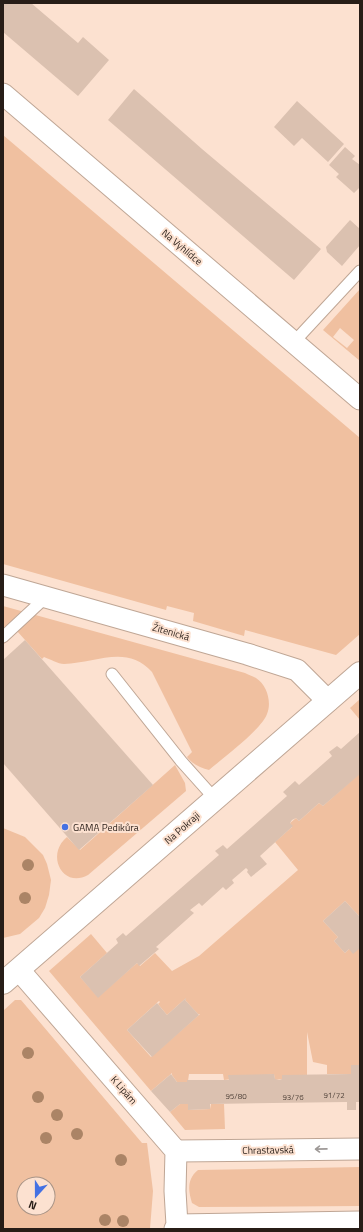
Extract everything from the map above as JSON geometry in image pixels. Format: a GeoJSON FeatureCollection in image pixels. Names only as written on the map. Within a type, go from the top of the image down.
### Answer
{"type":"FeatureCollection","features":[{"type":"Feature","properties":{"kind":"street","name":"Na Vyhlídce"},"geometry":{"type":"LineString","coordinates":[[3,94],[360,399]]}},
{"type":"Feature","properties":{"kind":"street","name":"Žitenická"},"geometry":{"type":"LineString","coordinates":[[3,585],[235,650],[297,670],[328,701]]}},
{"type":"Feature","properties":{"kind":"street","name":"Na Pokraji"},"geometry":{"type":"LineString","coordinates":[[11,977],[360,673]]}},
{"type":"Feature","properties":{"kind":"street","name":"K Lipám"},"geometry":{"type":"LineString","coordinates":[[11,977],[176,1151]]}},
{"type":"Feature","properties":{"kind":"street","name":"Chrastavská"},"geometry":{"type":"LineString","coordinates":[[176,1151],[360,1149]]}},
{"type":"Feature","properties":{"kind":"street"},"geometry":{"type":"LineString","coordinates":[[176,1151],[176,1227],[360,1222]]}},
{"type":"Feature","properties":{"kind":"lane"},"geometry":{"type":"LineString","coordinates":[[294,342],[360,271]]}},
{"type":"Feature","properties":{"kind":"lane"},"geometry":{"type":"LineString","coordinates":[[3,637],[46,597]]}},
{"type":"Feature","properties":{"kind":"lane"},"geometry":{"type":"LineString","coordinates":[[112,674],[181,761],[216,799]]}},
{"type":"Feature","properties":{"kind":"shaded area"},"geometry":{"type":"Polygon","coordinates":[[[3,135],[360,438],[360,634],[336,655],[245,630],[244,636],[193,621],[194,613],[167,606],[166,610],[3,564],[3,135]]]}},
{"type":"Feature","properties":{"kind":"shaded area"},"geometry":{"type":"Polygon","coordinates":[[[360,289],[360,361],[323,330],[360,289]],[[340,328],[333,337],[347,348],[354,340],[340,328]]]}},
{"type":"Feature","properties":{"kind":"shaded area"},"geometry":{"type":"Polygon","coordinates":[[[3,606],[245,673],[260,681],[266,689],[269,699],[267,714],[250,736],[209,770],[203,768],[194,764],[187,757],[192,752],[152,672],[142,664],[132,659],[122,657],[111,657],[64,664],[44,657],[42,659],[17,631],[3,645],[3,606]]]}},
{"type":"Feature","properties":{"kind":"shaded area"},"geometry":{"type":"Polygon","coordinates":[[[360,699],[360,720],[350,708],[360,699]]]}},
{"type":"Feature","properties":{"kind":"shaded area"},"geometry":{"type":"Polygon","coordinates":[[[175,765],[185,783],[186,791],[88,875],[79,878],[71,878],[65,874],[57,861],[57,852],[67,837],[80,850],[175,765]]]}},
{"type":"Feature","properties":{"kind":"shaded area"},"geometry":{"type":"Polygon","coordinates":[[[360,773],[360,917],[345,901],[323,921],[338,937],[334,941],[345,953],[349,949],[360,949],[360,1065],[351,1065],[351,1074],[327,1074],[327,1065],[313,1062],[307,1032],[307,1075],[282,1075],[282,1079],[275,1080],[274,1074],[224,1080],[223,1074],[189,1074],[187,1082],[177,1082],[172,1073],[151,1091],[49,971],[91,934],[107,953],[80,977],[98,997],[137,963],[140,966],[155,953],[172,971],[199,956],[298,870],[275,842],[292,827],[290,823],[296,818],[299,821],[319,803],[323,806],[360,773]],[[186,998],[167,1015],[158,1004],[160,1002],[159,1001],[127,1030],[151,1057],[200,1014],[198,1014],[185,1000],[186,998]]]}},
{"type":"Feature","properties":{"kind":"shaded area"},"geometry":{"type":"Polygon","coordinates":[[[3,828],[25,837],[43,855],[51,880],[45,908],[39,918],[20,934],[3,938],[3,828]]]}},
{"type":"Feature","properties":{"kind":"shaded area"},"geometry":{"type":"Polygon","coordinates":[[[15,1000],[21,1000],[142,1143],[147,1143],[153,1191],[150,1229],[3,1229],[3,1011],[15,1000]]]}},
{"type":"Feature","properties":{"kind":"shaded area"},"geometry":{"type":"Polygon","coordinates":[[[180,1104],[188,1104],[188,1110],[210,1109],[211,1104],[224,1104],[225,1129],[185,1130],[170,1112],[180,1104]]]}},
{"type":"Feature","properties":{"kind":"shaded area"},"geometry":{"type":"Polygon","coordinates":[[[360,1167],[360,1206],[199,1207],[192,1203],[190,1194],[190,1181],[194,1173],[198,1170],[360,1167]]]}},
{"type":"Feature","properties":{"kind":"building"},"geometry":{"type":"Polygon","coordinates":[[[3,3],[31,3],[78,43],[83,37],[109,60],[78,96],[3,32],[3,3]]]}},
{"type":"Feature","properties":{"kind":"building"},"geometry":{"type":"Polygon","coordinates":[[[134,89],[202,149],[321,249],[294,280],[108,120],[134,89]]]}},
{"type":"Feature","properties":{"kind":"building"},"geometry":{"type":"Polygon","coordinates":[[[297,101],[344,144],[328,162],[302,138],[294,146],[274,127],[297,101]]]}},
{"type":"Feature","properties":{"kind":"building"},"geometry":{"type":"Polygon","coordinates":[[[345,147],[355,156],[352,159],[360,165],[360,187],[354,193],[336,177],[339,174],[329,165],[345,147]]]}},
{"type":"Feature","properties":{"kind":"building"},"geometry":{"type":"Polygon","coordinates":[[[350,220],[360,229],[360,245],[342,266],[327,252],[326,247],[350,220]]]}},
{"type":"Feature","properties":{"kind":"building"},"geometry":{"type":"Polygon","coordinates":[[[25,640],[153,785],[79,850],[3,763],[3,660],[25,640]]]}},
{"type":"Feature","properties":{"kind":"building"},"geometry":{"type":"Polygon","coordinates":[[[360,732],[360,774],[323,806],[319,803],[299,821],[296,818],[292,820],[290,823],[293,826],[260,856],[267,864],[251,877],[246,868],[232,880],[234,883],[226,890],[223,887],[202,906],[199,903],[190,910],[194,913],[156,947],[159,949],[139,966],[137,963],[98,998],[80,977],[118,943],[116,939],[123,933],[126,936],[219,855],[215,851],[223,845],[227,849],[287,796],[283,792],[295,781],[299,785],[332,756],[329,752],[337,746],[341,749],[360,732]]]}},
{"type":"Feature","properties":{"kind":"building"},"geometry":{"type":"Polygon","coordinates":[[[345,901],[360,917],[360,948],[353,954],[349,949],[345,953],[334,941],[338,937],[323,921],[345,901]]]}},
{"type":"Feature","properties":{"kind":"building"},"geometry":{"type":"Polygon","coordinates":[[[186,998],[185,1000],[199,1015],[152,1057],[127,1030],[157,1003],[167,1015],[186,998]]]}},
{"type":"Feature","properties":{"kind":"building"},"geometry":{"type":"Polygon","coordinates":[[[351,1065],[360,1065],[360,1102],[356,1102],[356,1110],[347,1110],[347,1102],[210,1104],[210,1109],[188,1110],[188,1104],[180,1104],[170,1112],[151,1091],[171,1074],[177,1082],[187,1082],[187,1080],[229,1080],[228,1075],[274,1074],[275,1079],[279,1080],[282,1079],[282,1075],[351,1074],[351,1065]]]}},
{"type":"Feature","properties":{"kind":"place","name":"GAMA Pedikůra"},"geometry":{"type":"Point","coordinates":[65,827]}}]}
